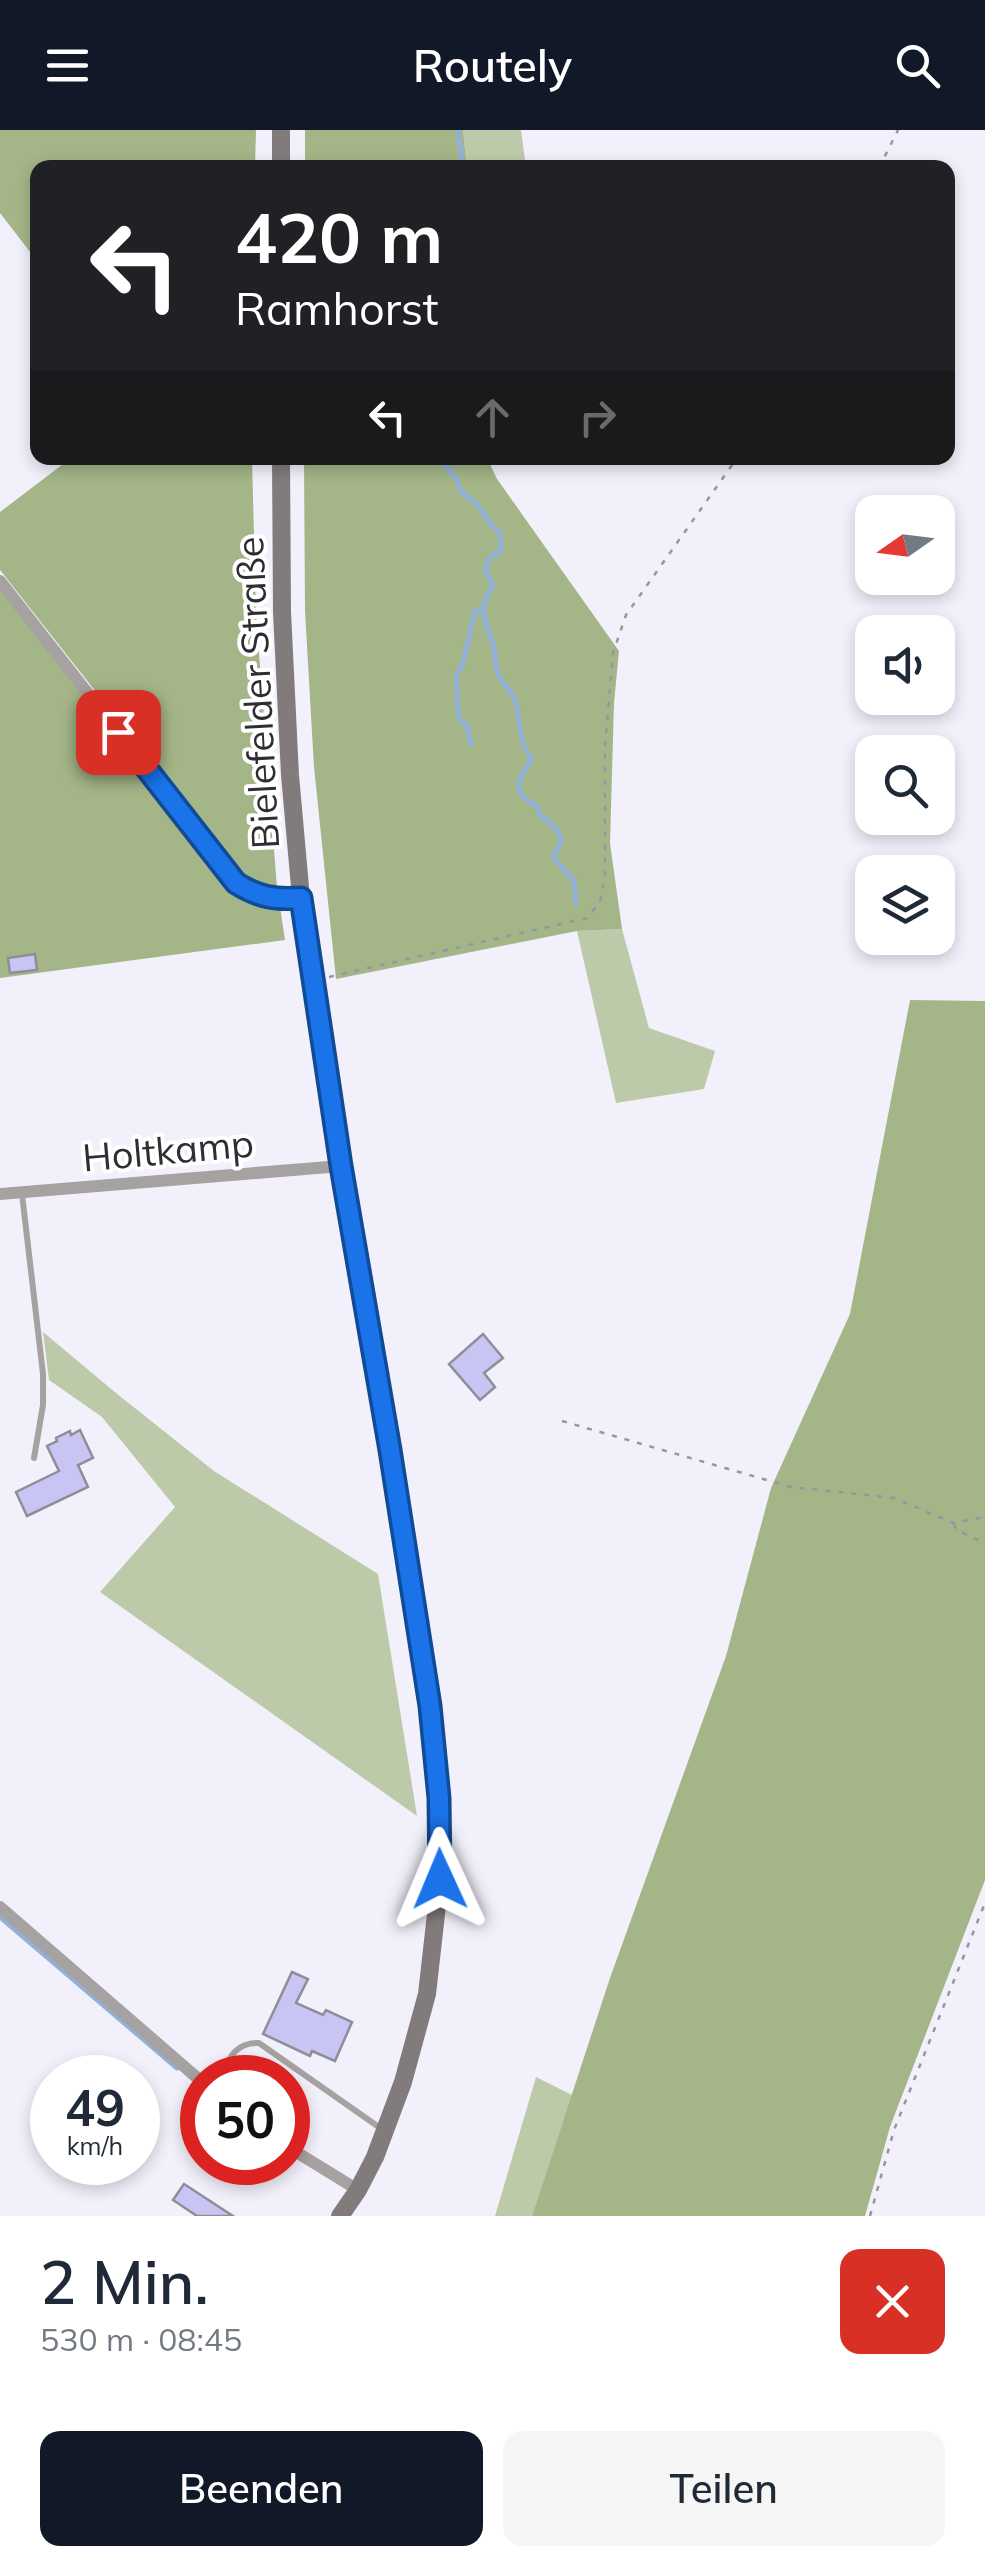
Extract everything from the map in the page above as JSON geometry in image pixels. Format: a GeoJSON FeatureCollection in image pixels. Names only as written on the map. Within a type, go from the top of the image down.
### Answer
{"type":"FeatureCollection","features":[{"type":"Feature","properties":{"kind":"main road"},"geometry":{"type":"LineString","coordinates":[[282,130],[282,160]]}},
{"type":"Feature","properties":{"kind":"main road","name":"Bielefelder Straße"},"geometry":{"type":"LineString","coordinates":[[280,465],[282,612],[301,898],[430,1706],[439,1798],[440,1879],[427,1994],[403,2082],[375,2156],[340,2216]]}},
{"type":"Feature","properties":{"kind":"street"},"geometry":{"type":"LineString","coordinates":[[0,581],[236,883],[255,895],[279,900],[301,898]]}},
{"type":"Feature","properties":{"kind":"street","name":"Holtkamp"},"geometry":{"type":"LineString","coordinates":[[0,1194],[341,1166]]}},
{"type":"Feature","properties":{"kind":"street"},"geometry":{"type":"LineString","coordinates":[[0,1907],[180,2063]]}},
{"type":"Feature","properties":{"kind":"street"},"geometry":{"type":"LineString","coordinates":[[310,2161],[358,2190]]}},
{"type":"Feature","properties":{"kind":"lane"},"geometry":{"type":"LineString","coordinates":[[22,1192],[43,1374],[44,1405],[34,1458]]}},
{"type":"Feature","properties":{"kind":"lane"},"geometry":{"type":"LineString","coordinates":[[232,2055],[236,2048],[250,2042],[275,2055]]}},
{"type":"Feature","properties":{"kind":"lane"},"geometry":{"type":"LineString","coordinates":[[310,2079],[384,2131]]}},
{"type":"Feature","properties":{"kind":"path"},"geometry":{"type":"LineString","coordinates":[[883,160],[898,130]]}},
{"type":"Feature","properties":{"kind":"path"},"geometry":{"type":"LineString","coordinates":[[313,980],[587,918],[594,910],[600,902],[605,876],[605,746],[613,653],[626,615],[732,465]]}},
{"type":"Feature","properties":{"kind":"path"},"geometry":{"type":"LineString","coordinates":[[562,1421],[791,1487],[894,1498],[954,1523],[985,1516]]}},
{"type":"Feature","properties":{"kind":"path"},"geometry":{"type":"LineString","coordinates":[[954,1523],[956,1530],[985,1544]]}},
{"type":"Feature","properties":{"kind":"path"},"geometry":{"type":"LineString","coordinates":[[870,2216],[894,2130],[985,1903]]}},
{"type":"Feature","properties":{"kind":"green space"},"geometry":{"type":"Polygon","coordinates":[[[0,130],[256,130],[255,160],[30,160],[30,252],[0,213],[0,130]]]}},
{"type":"Feature","properties":{"kind":"green space"},"geometry":{"type":"Polygon","coordinates":[[[305,130],[463,130],[466,160],[305,160],[305,130]]]}},
{"type":"Feature","properties":{"kind":"green space"},"geometry":{"type":"Polygon","coordinates":[[[463,130],[521,130],[525,160],[466,160],[463,130]]]}},
{"type":"Feature","properties":{"kind":"green space"},"geometry":{"type":"Polygon","coordinates":[[[62,465],[252,465],[256,614],[277,888],[256,887],[243,879],[0,570],[0,512],[62,465]]]}},
{"type":"Feature","properties":{"kind":"green space"},"geometry":{"type":"Polygon","coordinates":[[[304,465],[490,465],[619,651],[610,843],[622,929],[577,931],[336,979],[314,767],[305,611],[304,465]]]}},
{"type":"Feature","properties":{"kind":"green space"},"geometry":{"type":"Polygon","coordinates":[[[0,589],[234,887],[256,902],[280,907],[285,940],[0,978],[0,589]]]}},
{"type":"Feature","properties":{"kind":"green space"},"geometry":{"type":"Polygon","coordinates":[[[622,929],[649,1028],[715,1051],[704,1089],[616,1103],[577,931],[622,929]]]}},
{"type":"Feature","properties":{"kind":"green space"},"geometry":{"type":"Polygon","coordinates":[[[910,1000],[985,1001],[985,1880],[890,2127],[865,2216],[532,2216],[610,1978],[726,1656],[771,1488],[850,1314],[910,1000]]]}},
{"type":"Feature","properties":{"kind":"green space"},"geometry":{"type":"Polygon","coordinates":[[[43,1332],[214,1471],[378,1574],[417,1816],[100,1592],[175,1507],[102,1417],[49,1380],[43,1332]]]}},
{"type":"Feature","properties":{"kind":"green space"},"geometry":{"type":"Polygon","coordinates":[[[536,2077],[572,2095],[532,2216],[495,2216],[536,2077]]]}},
{"type":"Feature","properties":{"kind":"building"},"geometry":{"type":"Polygon","coordinates":[[[35,954],[37,970],[10,973],[8,958],[35,954]]]}},
{"type":"Feature","properties":{"kind":"building"},"geometry":{"type":"Polygon","coordinates":[[[483,1334],[503,1358],[484,1373],[495,1387],[480,1400],[449,1364],[483,1334]]]}},
{"type":"Feature","properties":{"kind":"building"},"geometry":{"type":"Polygon","coordinates":[[[80,1430],[93,1458],[78,1465],[88,1487],[27,1516],[16,1492],[59,1471],[47,1446],[70,1431],[71,1435],[80,1430]]]}},
{"type":"Feature","properties":{"kind":"building"},"geometry":{"type":"Polygon","coordinates":[[[292,1972],[308,1979],[296,2003],[323,2015],[326,2010],[352,2022],[335,2061],[312,2051],[310,2056],[263,2034],[292,1972]]]}},
{"type":"Feature","properties":{"kind":"building"},"geometry":{"type":"Polygon","coordinates":[[[186,2185],[233,2216],[197,2216],[173,2200],[186,2185]]]}},
{"type":"Feature","properties":{"kind":"waterway"},"geometry":{"type":"LineString","coordinates":[[458,130],[462,160]]}},
{"type":"Feature","properties":{"kind":"waterway"},"geometry":{"type":"LineString","coordinates":[[445,465],[461,492],[477,504],[501,534],[500,553],[492,555],[485,569],[493,586],[485,600],[484,614],[497,670],[515,700],[522,739],[532,759],[518,789],[560,835],[553,857],[574,881],[576,904]]}},
{"type":"Feature","properties":{"kind":"waterway"},"geometry":{"type":"LineString","coordinates":[[471,744],[467,726],[459,719],[456,677],[475,611],[482,609]]}},
{"type":"Feature","properties":{"kind":"waterway"},"geometry":{"type":"LineString","coordinates":[[0,1917],[177,2068]]}},
{"type":"Feature","properties":{"kind":"route"},"geometry":{"type":"LineString","coordinates":[[118,732],[236,883],[255,895],[279,900],[301,898],[430,1706],[439,1798],[440,1879]]}}]}
